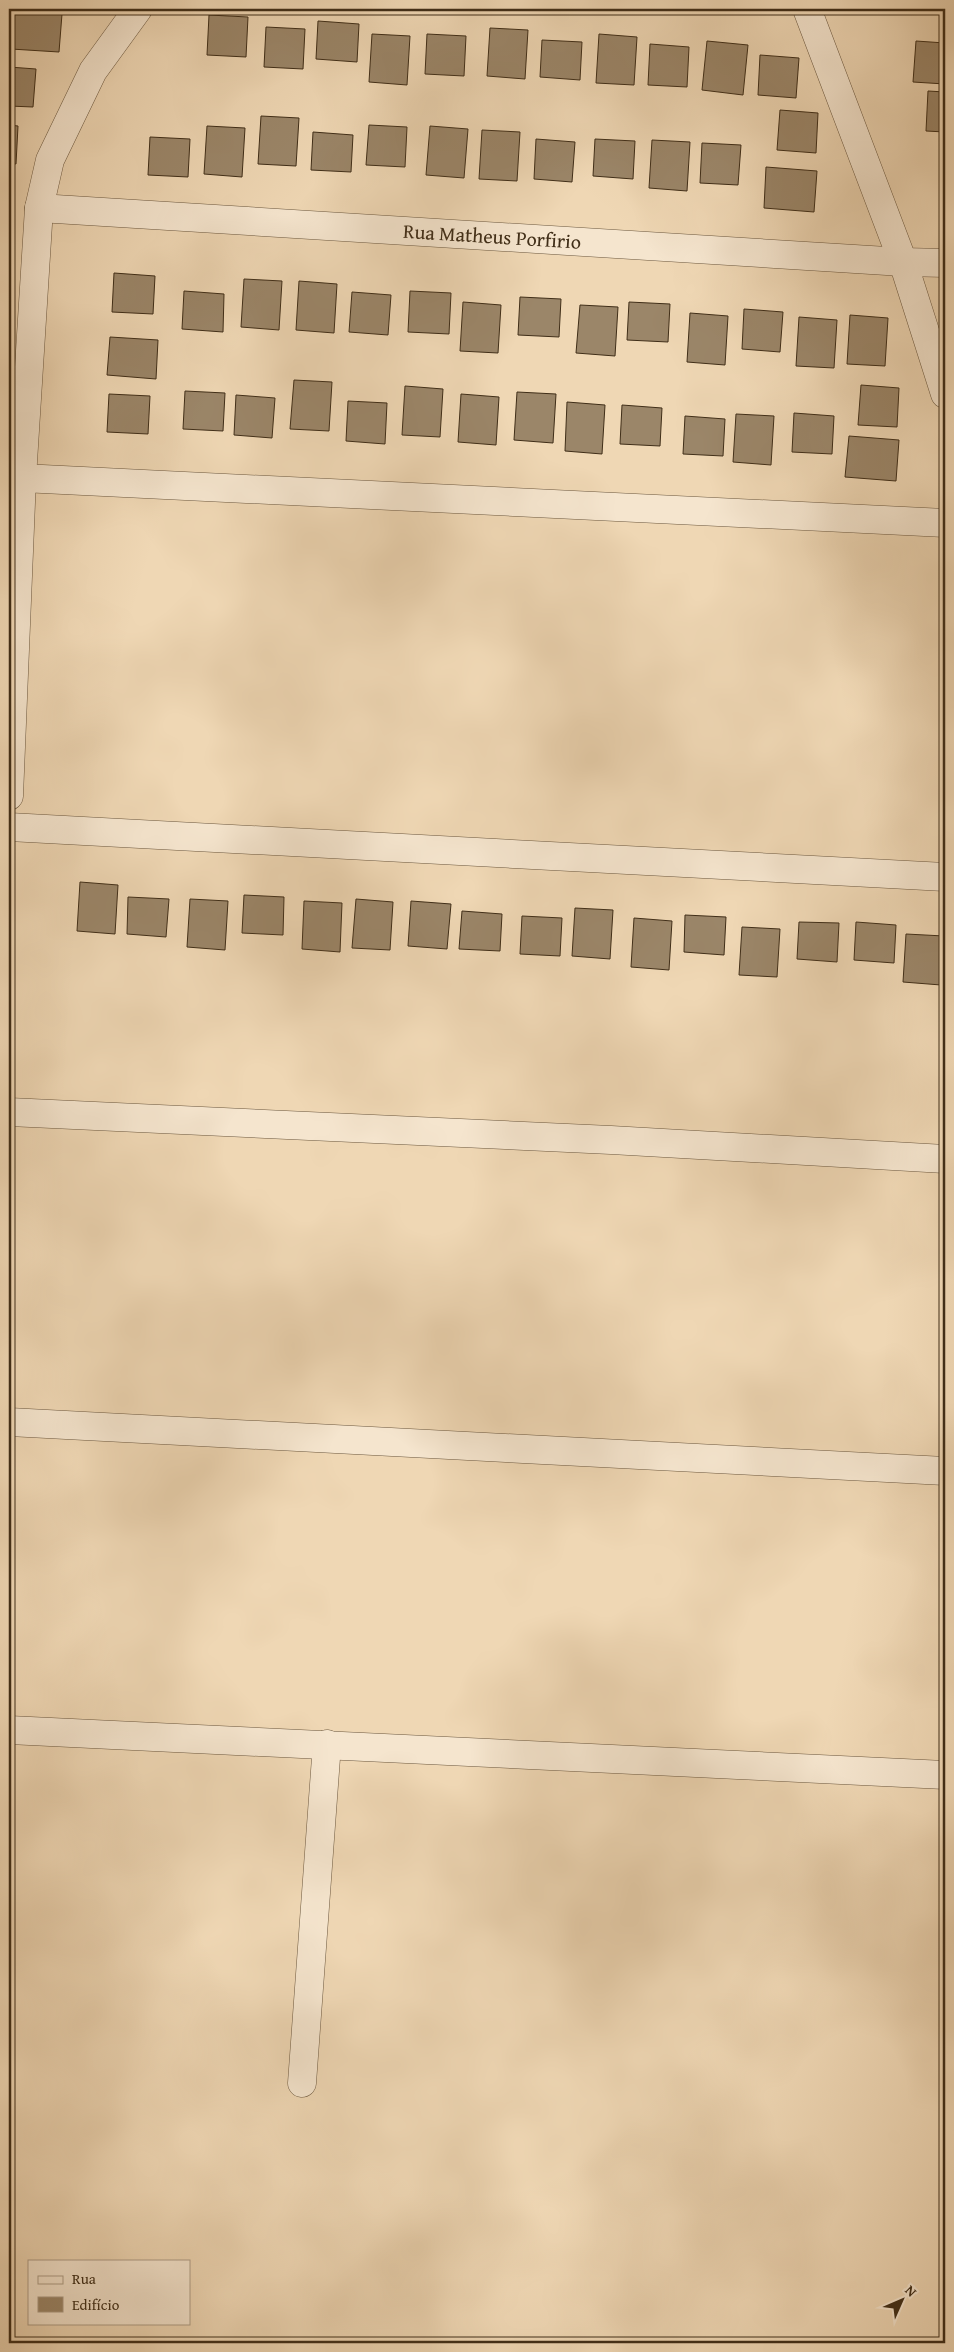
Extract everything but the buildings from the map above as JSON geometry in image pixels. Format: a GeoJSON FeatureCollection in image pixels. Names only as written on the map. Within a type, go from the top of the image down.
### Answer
{"type":"FeatureCollection","features":[{"type":"Feature","properties":{"kind":"street"},"geometry":{"type":"LineString","coordinates":[[9,796],[22,478],[39,208],[50,160],[93,71],[138,9]]}},
{"type":"Feature","properties":{"kind":"street"},"geometry":{"type":"LineString","coordinates":[[807,9],[903,262],[945,394]]}},
{"type":"Feature","properties":{"kind":"street","name":"Rua Matheus Porfirio"},"geometry":{"type":"LineString","coordinates":[[39,208],[903,262],[945,263]]}},
{"type":"Feature","properties":{"kind":"street"},"geometry":{"type":"LineString","coordinates":[[22,478],[945,523]]}},
{"type":"Feature","properties":{"kind":"street"},"geometry":{"type":"LineString","coordinates":[[9,827],[945,877]]}},
{"type":"Feature","properties":{"kind":"street"},"geometry":{"type":"LineString","coordinates":[[9,1112],[601,1140],[945,1159]]}},
{"type":"Feature","properties":{"kind":"street"},"geometry":{"type":"LineString","coordinates":[[9,1422],[945,1471]]}},
{"type":"Feature","properties":{"kind":"street"},"geometry":{"type":"LineString","coordinates":[[9,1730],[945,1775]]}},
{"type":"Feature","properties":{"kind":"street"},"geometry":{"type":"LineString","coordinates":[[302,2083],[327,1744]]}}]}
